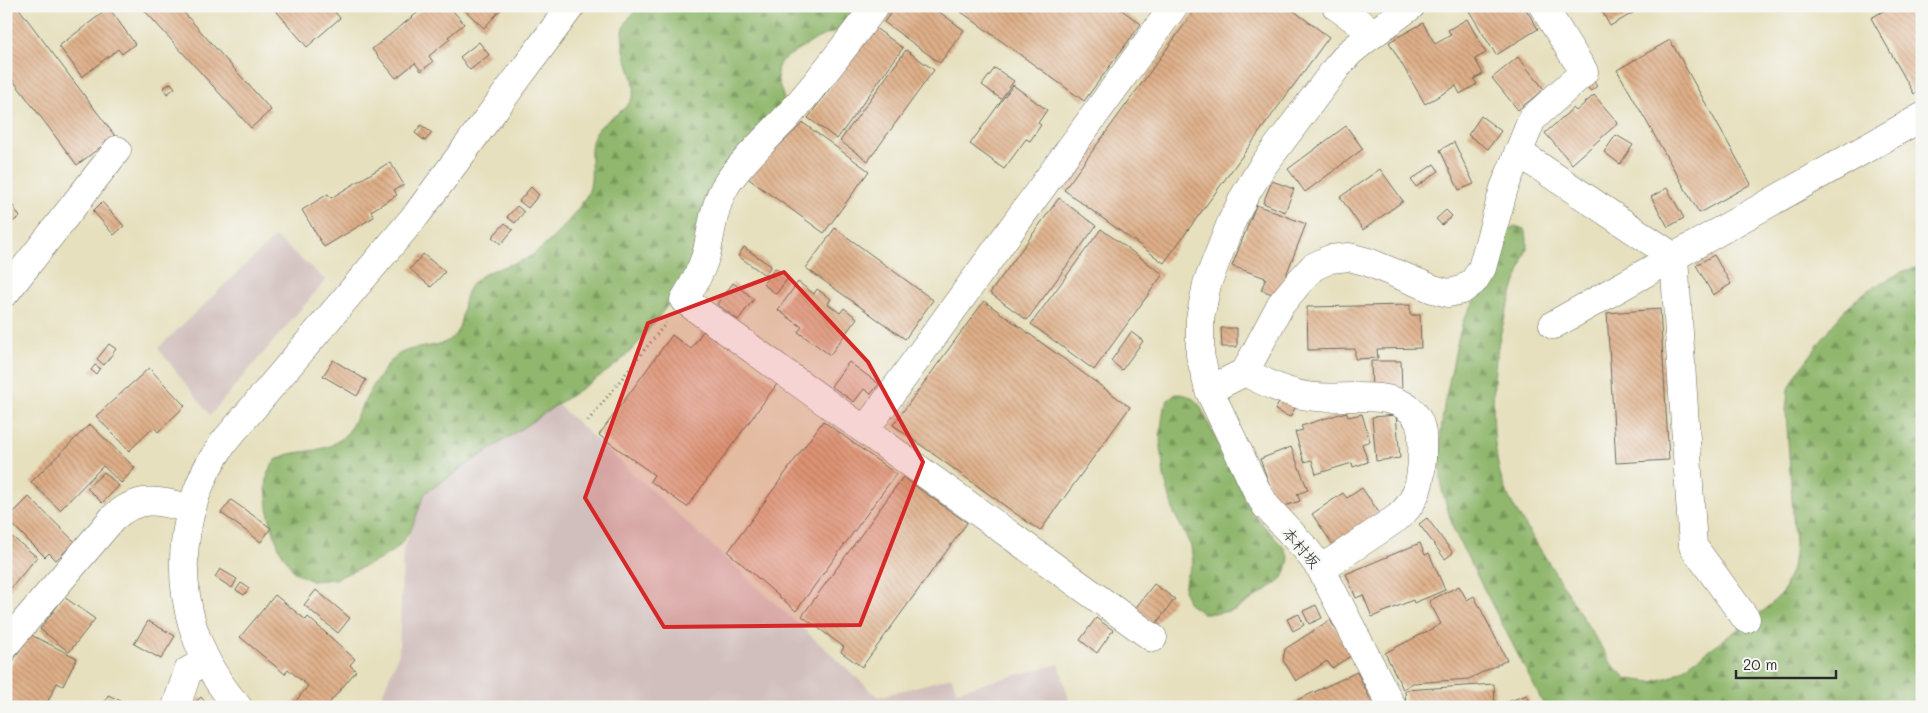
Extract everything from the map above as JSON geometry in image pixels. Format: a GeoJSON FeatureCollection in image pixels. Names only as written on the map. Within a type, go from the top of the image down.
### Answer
{"type":"FeatureCollection","features":[{"type":"Feature","properties":{"kind":"street"},"geometry":{"type":"LineString","coordinates":[[238,707],[223,690],[206,661],[191,622],[184,584],[184,547],[191,510],[204,474],[224,442],[417,214],[571,6]]}},
{"type":"Feature","properties":{"kind":"street"},"geometry":{"type":"LineString","coordinates":[[875,6],[853,36],[788,115],[728,183],[720,197],[715,213],[706,256],[697,279],[684,300],[1153,638]]}},
{"type":"Feature","properties":{"kind":"street"},"geometry":{"type":"LineString","coordinates":[[865,430],[1174,6]]}},
{"type":"Feature","properties":{"kind":"street"},"geometry":{"type":"LineString","coordinates":[[1336,6],[1374,33]]}},
{"type":"Feature","properties":{"kind":"street","name":"本村坂"},"geometry":{"type":"LineString","coordinates":[[1392,707],[1321,569],[1305,548],[1266,506],[1256,491],[1209,390],[1200,355],[1200,319],[1207,284],[1231,223],[1262,167],[1349,53],[1411,6]]}},
{"type":"Feature","properties":{"kind":"street"},"geometry":{"type":"LineString","coordinates":[[1209,390],[1245,372],[1281,304],[1313,267],[1330,259],[1349,257],[1368,262],[1433,289],[1448,293],[1462,290],[1474,281],[1482,268],[1504,188],[1532,119],[1584,72],[1543,6]]}},
{"type":"Feature","properties":{"kind":"street"},"geometry":{"type":"LineString","coordinates":[[1553,325],[1922,117]]}},
{"type":"Feature","properties":{"kind":"street"},"geometry":{"type":"LineString","coordinates":[[6,292],[117,150]]}},
{"type":"Feature","properties":{"kind":"street"},"geometry":{"type":"LineString","coordinates":[[1518,152],[1674,257]]}},
{"type":"Feature","properties":{"kind":"street"},"geometry":{"type":"LineString","coordinates":[[1674,257],[1693,546],[1746,619]]}},
{"type":"Feature","properties":{"kind":"street"},"geometry":{"type":"LineString","coordinates":[[1245,372],[1272,386],[1294,394],[1317,398],[1379,398],[1395,400],[1408,408],[1418,420],[1422,435],[1422,462],[1418,490],[1414,501],[1407,511],[1398,518],[1321,569]]}},
{"type":"Feature","properties":{"kind":"street"},"geometry":{"type":"LineString","coordinates":[[6,644],[113,518],[124,508],[136,503],[150,501],[164,502],[191,510]]}},
{"type":"Feature","properties":{"kind":"street"},"geometry":{"type":"LineString","coordinates":[[176,707],[188,671],[206,661]]}},
{"type":"Feature","properties":{"kind":"path"},"geometry":{"type":"LineString","coordinates":[[588,421],[684,300]]}},
{"type":"Feature","properties":{"kind":"highlighted area"},"geometry":{"type":"Polygon","coordinates":[[[784,272],[868,362],[923,462],[860,625],[664,627],[585,498],[648,323],[784,272]]]}},
{"type":"Feature","properties":{"kind":"shaded area"},"geometry":{"type":"Polygon","coordinates":[[[275,237],[326,280],[210,415],[158,348],[275,237]]]}},
{"type":"Feature","properties":{"kind":"shaded area"},"geometry":{"type":"Polygon","coordinates":[[[557,404],[878,697],[952,677],[956,691],[1059,664],[1071,707],[377,707],[399,653],[403,551],[425,493],[557,404]]]}},
{"type":"Feature","properties":{"kind":"green space"},"geometry":{"type":"Polygon","coordinates":[[[642,6],[862,6],[844,28],[818,38],[782,60],[777,70],[777,75],[784,100],[696,253],[676,294],[625,357],[609,370],[425,493],[411,530],[398,547],[381,559],[335,579],[312,581],[294,572],[279,548],[269,516],[266,488],[268,471],[276,460],[289,454],[330,446],[341,439],[349,431],[372,388],[394,358],[407,351],[443,343],[454,336],[458,330],[467,293],[470,286],[476,280],[492,271],[530,256],[558,233],[587,195],[590,188],[591,147],[596,132],[632,99],[634,85],[625,54],[623,36],[627,21],[642,6]]]}},
{"type":"Feature","properties":{"kind":"green space"},"geometry":{"type":"Polygon","coordinates":[[[1515,226],[1524,229],[1527,238],[1527,248],[1500,336],[1495,370],[1493,411],[1496,451],[1503,484],[1515,509],[1613,666],[1628,679],[1652,682],[1673,676],[1766,609],[1782,593],[1792,569],[1795,544],[1786,411],[1788,391],[1796,375],[1841,314],[1853,302],[1868,290],[1904,271],[1922,266],[1922,707],[1545,707],[1454,531],[1442,490],[1439,450],[1444,406],[1464,319],[1482,288],[1505,231],[1515,226]]]}},
{"type":"Feature","properties":{"kind":"green space"},"geometry":{"type":"Polygon","coordinates":[[[1176,394],[1190,397],[1200,406],[1253,514],[1284,548],[1289,559],[1285,574],[1277,583],[1235,610],[1202,613],[1189,604],[1184,591],[1186,577],[1193,562],[1191,546],[1174,513],[1164,476],[1160,436],[1164,407],[1168,400],[1176,394]]]}},
{"type":"Feature","properties":{"kind":"building"},"geometry":{"type":"Polygon","coordinates":[[[6,6],[17,6],[115,136],[77,165],[6,71],[6,6]]]}},
{"type":"Feature","properties":{"kind":"building"},"geometry":{"type":"Polygon","coordinates":[[[148,6],[178,6],[271,110],[251,128],[144,10],[148,6]]]}},
{"type":"Feature","properties":{"kind":"building"},"geometry":{"type":"Polygon","coordinates":[[[272,6],[330,6],[340,18],[307,47],[272,6]]]}},
{"type":"Feature","properties":{"kind":"building"},"geometry":{"type":"Polygon","coordinates":[[[426,6],[449,6],[464,24],[448,37],[450,39],[429,56],[433,62],[421,71],[415,63],[396,78],[372,49],[426,6]]]}},
{"type":"Feature","properties":{"kind":"building"},"geometry":{"type":"Polygon","coordinates":[[[460,6],[504,6],[484,28],[460,6]]]}},
{"type":"Feature","properties":{"kind":"building"},"geometry":{"type":"Polygon","coordinates":[[[896,6],[931,6],[964,30],[940,63],[884,22],[896,6]]]}},
{"type":"Feature","properties":{"kind":"building"},"geometry":{"type":"Polygon","coordinates":[[[953,6],[1116,6],[1141,24],[1084,101],[953,6]]]}},
{"type":"Feature","properties":{"kind":"building"},"geometry":{"type":"Polygon","coordinates":[[[1198,6],[1287,6],[1329,37],[1164,263],[1064,190],[1198,6]]]}},
{"type":"Feature","properties":{"kind":"building"},"geometry":{"type":"Polygon","coordinates":[[[1466,6],[1524,6],[1538,29],[1496,55],[1466,6]]]}},
{"type":"Feature","properties":{"kind":"building"},"geometry":{"type":"Polygon","coordinates":[[[1599,6],[1645,6],[1610,26],[1599,6]]]}},
{"type":"Feature","properties":{"kind":"building"},"geometry":{"type":"Polygon","coordinates":[[[1892,6],[1922,6],[1922,89],[1914,94],[1871,18],[1892,6]]]}},
{"type":"Feature","properties":{"kind":"building"},"geometry":{"type":"Polygon","coordinates":[[[109,8],[135,44],[122,54],[118,49],[82,77],[59,46],[109,8]]]}},
{"type":"Feature","properties":{"kind":"building"},"geometry":{"type":"Polygon","coordinates":[[[1467,19],[1486,53],[1475,59],[1483,74],[1474,79],[1477,84],[1460,94],[1456,86],[1425,104],[1389,42],[1423,23],[1435,44],[1451,35],[1448,30],[1467,19]]]}},
{"type":"Feature","properties":{"kind":"building"},"geometry":{"type":"Polygon","coordinates":[[[874,27],[903,48],[837,139],[808,118],[874,27]]]}},
{"type":"Feature","properties":{"kind":"building"},"geometry":{"type":"Polygon","coordinates":[[[1670,40],[1751,184],[1699,213],[1617,70],[1670,40]]]}},
{"type":"Feature","properties":{"kind":"building"},"geometry":{"type":"Polygon","coordinates":[[[479,42],[489,55],[470,70],[460,57],[479,42]]]}},
{"type":"Feature","properties":{"kind":"building"},"geometry":{"type":"Polygon","coordinates":[[[906,50],[934,70],[868,161],[840,141],[906,50]]]}},
{"type":"Feature","properties":{"kind":"building"},"geometry":{"type":"Polygon","coordinates":[[[1518,57],[1544,89],[1518,110],[1492,78],[1518,57]]]}},
{"type":"Feature","properties":{"kind":"building"},"geometry":{"type":"Polygon","coordinates":[[[995,68],[1014,81],[1001,99],[982,85],[995,68]]]}},
{"type":"Feature","properties":{"kind":"building"},"geometry":{"type":"Polygon","coordinates":[[[1592,80],[1597,86],[1591,91],[1586,86],[1592,80]]]}},
{"type":"Feature","properties":{"kind":"building"},"geometry":{"type":"Polygon","coordinates":[[[171,83],[175,88],[167,94],[163,88],[171,83]]]}},
{"type":"Feature","properties":{"kind":"building"},"geometry":{"type":"Polygon","coordinates":[[[1013,85],[1047,110],[1038,123],[1041,125],[1030,141],[1026,139],[1004,169],[970,144],[1013,85]]]}},
{"type":"Feature","properties":{"kind":"building"},"geometry":{"type":"Polygon","coordinates":[[[1594,95],[1618,123],[1572,164],[1545,133],[1573,108],[1576,111],[1594,95]]]}},
{"type":"Feature","properties":{"kind":"building"},"geometry":{"type":"Polygon","coordinates":[[[1481,116],[1501,131],[1488,149],[1468,135],[1481,116]]]}},
{"type":"Feature","properties":{"kind":"building"},"geometry":{"type":"Polygon","coordinates":[[[803,123],[869,171],[824,233],[746,177],[803,123]]]}},
{"type":"Feature","properties":{"kind":"building"},"geometry":{"type":"Polygon","coordinates":[[[421,125],[432,133],[425,141],[415,133],[421,125]]]}},
{"type":"Feature","properties":{"kind":"building"},"geometry":{"type":"Polygon","coordinates":[[[1346,126],[1363,149],[1305,192],[1288,169],[1346,126]]]}},
{"type":"Feature","properties":{"kind":"building"},"geometry":{"type":"Polygon","coordinates":[[[1616,135],[1633,145],[1620,164],[1604,152],[1616,135]]]}},
{"type":"Feature","properties":{"kind":"building"},"geometry":{"type":"Polygon","coordinates":[[[1454,142],[1474,184],[1459,190],[1440,150],[1454,142]]]}},
{"type":"Feature","properties":{"kind":"building"},"geometry":{"type":"Polygon","coordinates":[[[390,162],[404,185],[394,190],[397,195],[371,211],[374,217],[324,247],[302,210],[328,194],[331,198],[390,162]]]}},
{"type":"Feature","properties":{"kind":"building"},"geometry":{"type":"Polygon","coordinates":[[[1434,164],[1439,171],[1416,187],[1411,180],[1434,164]]]}},
{"type":"Feature","properties":{"kind":"building"},"geometry":{"type":"Polygon","coordinates":[[[1380,169],[1403,201],[1363,230],[1340,197],[1380,169]]]}},
{"type":"Feature","properties":{"kind":"building"},"geometry":{"type":"Polygon","coordinates":[[[1272,181],[1294,189],[1285,212],[1263,203],[1272,181]]]}},
{"type":"Feature","properties":{"kind":"building"},"geometry":{"type":"Polygon","coordinates":[[[531,187],[539,195],[528,208],[519,201],[531,187]]]}},
{"type":"Feature","properties":{"kind":"building"},"geometry":{"type":"Polygon","coordinates":[[[1667,188],[1684,218],[1668,227],[1651,197],[1667,188]]]}},
{"type":"Feature","properties":{"kind":"building"},"geometry":{"type":"Polygon","coordinates":[[[6,195],[20,217],[6,226],[6,195]]]}},
{"type":"Feature","properties":{"kind":"building"},"geometry":{"type":"Polygon","coordinates":[[[1059,198],[1096,226],[1027,320],[990,293],[1059,198]]]}},
{"type":"Feature","properties":{"kind":"building"},"geometry":{"type":"Polygon","coordinates":[[[102,202],[124,226],[114,235],[93,211],[102,202]]]}},
{"type":"Feature","properties":{"kind":"building"},"geometry":{"type":"Polygon","coordinates":[[[1256,205],[1306,224],[1278,296],[1261,290],[1266,278],[1232,266],[1256,205]]]}},
{"type":"Feature","properties":{"kind":"building"},"geometry":{"type":"Polygon","coordinates":[[[517,206],[524,212],[515,223],[507,217],[517,206]]]}},
{"type":"Feature","properties":{"kind":"building"},"geometry":{"type":"Polygon","coordinates":[[[1446,210],[1452,216],[1442,225],[1436,219],[1446,210]]]}},
{"type":"Feature","properties":{"kind":"building"},"geometry":{"type":"Polygon","coordinates":[[[505,223],[513,230],[501,244],[492,237],[505,223]]]}},
{"type":"Feature","properties":{"kind":"building"},"geometry":{"type":"Polygon","coordinates":[[[835,228],[933,300],[905,339],[806,268],[835,228]]]}},
{"type":"Feature","properties":{"kind":"building"},"geometry":{"type":"Polygon","coordinates":[[[1101,229],[1163,274],[1094,370],[1031,324],[1101,229]]]}},
{"type":"Feature","properties":{"kind":"building"},"geometry":{"type":"Polygon","coordinates":[[[744,247],[771,266],[765,275],[738,256],[744,247]]]}},
{"type":"Feature","properties":{"kind":"building"},"geometry":{"type":"Polygon","coordinates":[[[423,254],[445,272],[431,287],[410,269],[423,254]]]}},
{"type":"Feature","properties":{"kind":"building"},"geometry":{"type":"Polygon","coordinates":[[[1714,255],[1731,284],[1713,295],[1696,265],[1714,255]]]}},
{"type":"Feature","properties":{"kind":"building"},"geometry":{"type":"Polygon","coordinates":[[[775,268],[788,278],[776,294],[763,284],[775,268]]]}},
{"type":"Feature","properties":{"kind":"building"},"geometry":{"type":"Polygon","coordinates":[[[798,282],[814,294],[817,289],[831,299],[828,304],[840,313],[844,308],[857,318],[830,355],[798,332],[802,327],[778,310],[798,282]]]}},
{"type":"Feature","properties":{"kind":"building"},"geometry":{"type":"Polygon","coordinates":[[[733,283],[754,299],[738,320],[717,304],[733,283]]]}},
{"type":"Feature","properties":{"kind":"building"},"geometry":{"type":"Polygon","coordinates":[[[984,301],[1130,407],[1040,531],[893,425],[984,301]]]}},
{"type":"Feature","properties":{"kind":"building"},"geometry":{"type":"Polygon","coordinates":[[[1410,305],[1410,315],[1420,315],[1421,348],[1377,349],[1378,358],[1355,359],[1355,349],[1308,350],[1307,307],[1410,305]]]}},
{"type":"Feature","properties":{"kind":"building"},"geometry":{"type":"Polygon","coordinates":[[[1660,309],[1669,460],[1616,463],[1607,313],[1660,309]]]}},
{"type":"Feature","properties":{"kind":"building"},"geometry":{"type":"Polygon","coordinates":[[[1221,328],[1237,328],[1237,347],[1222,347],[1221,328]]]}},
{"type":"Feature","properties":{"kind":"building"},"geometry":{"type":"Polygon","coordinates":[[[703,331],[777,384],[687,507],[650,481],[654,475],[599,435],[672,335],[691,349],[703,331]]]}},
{"type":"Feature","properties":{"kind":"building"},"geometry":{"type":"Polygon","coordinates":[[[1131,332],[1143,341],[1122,370],[1111,361],[1131,332]]]}},
{"type":"Feature","properties":{"kind":"building"},"geometry":{"type":"Polygon","coordinates":[[[109,344],[116,349],[104,365],[97,359],[109,344]]]}},
{"type":"Feature","properties":{"kind":"building"},"geometry":{"type":"Polygon","coordinates":[[[333,360],[366,380],[357,396],[323,376],[333,360]]]}},
{"type":"Feature","properties":{"kind":"building"},"geometry":{"type":"Polygon","coordinates":[[[1371,361],[1401,361],[1402,391],[1372,392],[1371,361]]]}},
{"type":"Feature","properties":{"kind":"building"},"geometry":{"type":"Polygon","coordinates":[[[849,362],[879,384],[871,394],[864,389],[854,402],[831,386],[849,362]]]}},
{"type":"Feature","properties":{"kind":"building"},"geometry":{"type":"Polygon","coordinates":[[[95,365],[100,368],[96,374],[91,370],[95,365]]]}},
{"type":"Feature","properties":{"kind":"building"},"geometry":{"type":"Polygon","coordinates":[[[149,368],[185,406],[158,432],[154,427],[129,451],[96,416],[149,368]]]}},
{"type":"Feature","properties":{"kind":"building"},"geometry":{"type":"Polygon","coordinates":[[[1281,399],[1296,406],[1290,417],[1275,410],[1281,399]]]}},
{"type":"Feature","properties":{"kind":"building"},"geometry":{"type":"Polygon","coordinates":[[[1346,412],[1348,417],[1362,414],[1370,441],[1362,444],[1368,462],[1353,467],[1352,463],[1316,474],[1312,460],[1304,462],[1295,432],[1303,430],[1301,426],[1346,412]]]}},
{"type":"Feature","properties":{"kind":"building"},"geometry":{"type":"Polygon","coordinates":[[[1396,415],[1400,458],[1376,461],[1372,417],[1396,415]]]}},
{"type":"Feature","properties":{"kind":"building"},"geometry":{"type":"Polygon","coordinates":[[[823,421],[896,474],[796,611],[728,552],[823,421]]]}},
{"type":"Feature","properties":{"kind":"building"},"geometry":{"type":"Polygon","coordinates":[[[90,424],[135,468],[121,483],[103,466],[60,510],[31,482],[90,424]]]}},
{"type":"Feature","properties":{"kind":"building"},"geometry":{"type":"Polygon","coordinates":[[[1291,447],[1308,490],[1297,494],[1300,501],[1278,508],[1260,459],[1291,447]]]}},
{"type":"Feature","properties":{"kind":"building"},"geometry":{"type":"Polygon","coordinates":[[[104,472],[119,486],[102,503],[87,488],[104,472]]]}},
{"type":"Feature","properties":{"kind":"building"},"geometry":{"type":"Polygon","coordinates":[[[903,477],[967,523],[862,667],[841,652],[844,647],[802,616],[903,477]]]}},
{"type":"Feature","properties":{"kind":"building"},"geometry":{"type":"Polygon","coordinates":[[[1362,488],[1382,517],[1333,545],[1312,514],[1343,493],[1347,498],[1362,488]]]}},
{"type":"Feature","properties":{"kind":"building"},"geometry":{"type":"Polygon","coordinates":[[[29,497],[75,542],[56,560],[49,553],[45,557],[7,519],[29,497]]]}},
{"type":"Feature","properties":{"kind":"building"},"geometry":{"type":"Polygon","coordinates":[[[231,500],[271,528],[261,542],[221,513],[231,500]]]}},
{"type":"Feature","properties":{"kind":"building"},"geometry":{"type":"Polygon","coordinates":[[[1427,518],[1453,553],[1445,559],[1419,524],[1427,518]]]}},
{"type":"Feature","properties":{"kind":"building"},"geometry":{"type":"Polygon","coordinates":[[[6,532],[37,557],[6,594],[6,532]]]}},
{"type":"Feature","properties":{"kind":"building"},"geometry":{"type":"Polygon","coordinates":[[[1420,543],[1425,555],[1429,553],[1445,590],[1414,603],[1413,600],[1372,617],[1363,595],[1356,598],[1346,574],[1420,543]]]}},
{"type":"Feature","properties":{"kind":"building"},"geometry":{"type":"Polygon","coordinates":[[[220,569],[237,579],[232,588],[215,577],[220,569]]]}},
{"type":"Feature","properties":{"kind":"building"},"geometry":{"type":"Polygon","coordinates":[[[241,583],[249,588],[244,595],[236,590],[241,583]]]}},
{"type":"Feature","properties":{"kind":"building"},"geometry":{"type":"Polygon","coordinates":[[[1154,584],[1175,599],[1155,625],[1134,610],[1154,584]]]}},
{"type":"Feature","properties":{"kind":"building"},"geometry":{"type":"Polygon","coordinates":[[[1459,586],[1467,600],[1474,596],[1507,660],[1469,679],[1413,683],[1403,689],[1385,653],[1441,624],[1429,601],[1459,586]]]}},
{"type":"Feature","properties":{"kind":"building"},"geometry":{"type":"Polygon","coordinates":[[[316,590],[350,618],[338,633],[304,605],[316,590]]]}},
{"type":"Feature","properties":{"kind":"building"},"geometry":{"type":"Polygon","coordinates":[[[275,595],[306,620],[308,617],[355,659],[350,665],[356,671],[326,707],[291,707],[308,686],[288,669],[285,674],[240,637],[275,595]]]}},
{"type":"Feature","properties":{"kind":"building"},"geometry":{"type":"Polygon","coordinates":[[[64,597],[95,619],[69,652],[40,629],[64,597]]]}},
{"type":"Feature","properties":{"kind":"building"},"geometry":{"type":"Polygon","coordinates":[[[1316,605],[1322,618],[1309,624],[1303,611],[1316,605]]]}},
{"type":"Feature","properties":{"kind":"building"},"geometry":{"type":"Polygon","coordinates":[[[1299,614],[1304,625],[1293,631],[1287,619],[1299,614]]]}},
{"type":"Feature","properties":{"kind":"building"},"geometry":{"type":"Polygon","coordinates":[[[1096,618],[1113,630],[1097,653],[1080,640],[1096,618]]]}},
{"type":"Feature","properties":{"kind":"building"},"geometry":{"type":"Polygon","coordinates":[[[1330,620],[1352,655],[1332,668],[1327,661],[1296,681],[1283,660],[1285,649],[1330,620]]]}},
{"type":"Feature","properties":{"kind":"building"},"geometry":{"type":"Polygon","coordinates":[[[148,621],[175,636],[161,659],[134,644],[148,621]]]}},
{"type":"Feature","properties":{"kind":"building"},"geometry":{"type":"Polygon","coordinates":[[[29,634],[77,658],[63,686],[57,683],[45,707],[14,707],[6,703],[6,673],[29,634]]]}},
{"type":"Feature","properties":{"kind":"building"},"geometry":{"type":"Polygon","coordinates":[[[1357,672],[1374,707],[1295,707],[1293,702],[1357,672]]]}},
{"type":"Feature","properties":{"kind":"building"},"geometry":{"type":"Polygon","coordinates":[[[1494,684],[1495,706],[1527,695],[1532,707],[1406,707],[1405,690],[1494,684]]]}},
{"type":"Feature","properties":{"kind":"building"},"geometry":{"type":"Polygon","coordinates":[[[108,695],[135,707],[103,707],[108,695]]]}},
{"type":"Feature","properties":{"kind":"building"},"geometry":{"type":"Polygon","coordinates":[[[201,697],[209,707],[190,707],[201,697]]]}}]}
